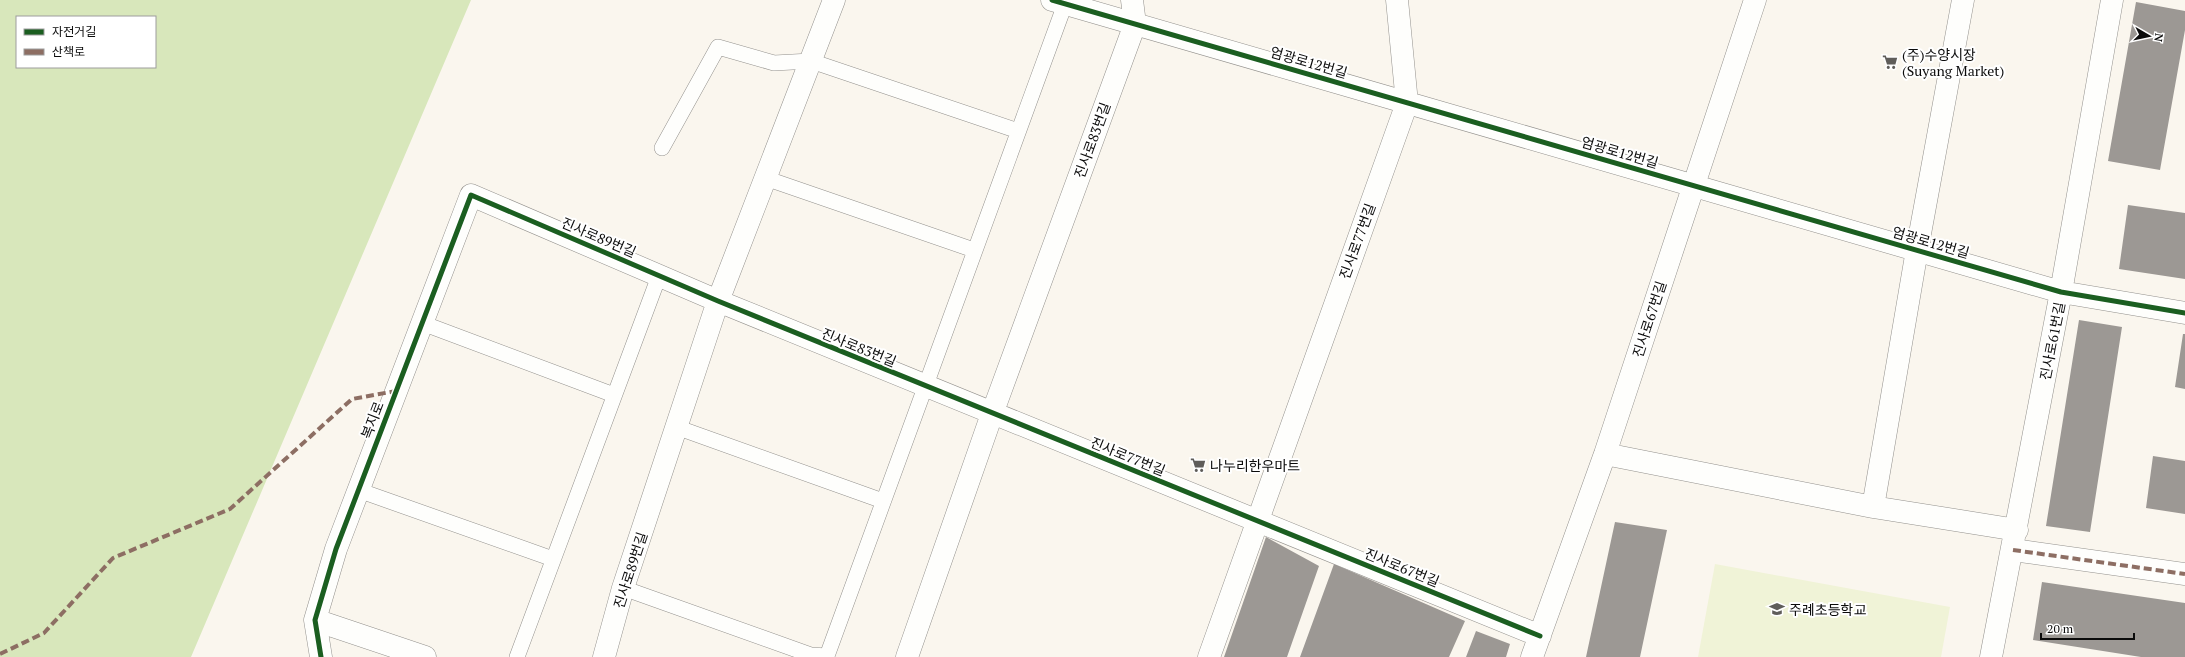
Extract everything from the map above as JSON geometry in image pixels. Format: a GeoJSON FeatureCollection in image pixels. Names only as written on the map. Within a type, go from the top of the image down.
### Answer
{"type":"FeatureCollection","features":[{"type":"Feature","properties":{"kind":"street","name":"진사로89번길"},"geometry":{"type":"LineString","coordinates":[[604,657],[623,588],[718,302],[834,0]]}},
{"type":"Feature","properties":{"kind":"street","name":"진사로83번길"},"geometry":{"type":"LineString","coordinates":[[907,657],[992,414],[1135,24],[1132,0]]}},
{"type":"Feature","properties":{"kind":"street","name":"진사로77번길"},"geometry":{"type":"LineString","coordinates":[[1209,657],[1256,521],[1407,103],[1397,0]]}},
{"type":"Feature","properties":{"kind":"street","name":"진사로67번길"},"geometry":{"type":"LineString","coordinates":[[1532,657],[1605,454],[1755,0]]}},
{"type":"Feature","properties":{"kind":"street","name":"엄광로12번길"},"geometry":{"type":"LineString","coordinates":[[1873,507],[1962,0]]}},
{"type":"Feature","properties":{"kind":"street","name":"진사로61번길"},"geometry":{"type":"LineString","coordinates":[[1991,657],[2015,540],[2061,292],[2112,0]]}},
{"type":"Feature","properties":{"kind":"street","name":"엄광로12번길"},"geometry":{"type":"LineString","coordinates":[[1060,1],[2061,292],[2185,313]]}},
{"type":"Feature","properties":{"kind":"street","name":"진사로89번길"},"geometry":{"type":"LineString","coordinates":[[471,195],[718,302]]}},
{"type":"Feature","properties":{"kind":"street","name":"복지로"},"geometry":{"type":"LineString","coordinates":[[321,657],[315,620],[336,549],[471,195]]}},
{"type":"Feature","properties":{"kind":"street","name":"진사로83번길"},"geometry":{"type":"LineString","coordinates":[[718,302],[992,414]]}},
{"type":"Feature","properties":{"kind":"street","name":"진사로77번길"},"geometry":{"type":"LineString","coordinates":[[992,414],[1256,521]]}},
{"type":"Feature","properties":{"kind":"street"},"geometry":{"type":"LineString","coordinates":[[1605,454],[1873,507],[2015,540],[2185,574]]}},
{"type":"Feature","properties":{"kind":"street","name":"진사로67번길"},"geometry":{"type":"LineString","coordinates":[[1256,521],[1540,636]]}},
{"type":"Feature","properties":{"kind":"street"},"geometry":{"type":"LineString","coordinates":[[315,620],[425,657]]}},
{"type":"Feature","properties":{"kind":"lane"},"geometry":{"type":"LineString","coordinates":[[623,588],[811,655],[827,656],[1018,131],[1060,1]]}},
{"type":"Feature","properties":{"kind":"lane"},"geometry":{"type":"LineString","coordinates":[[662,148],[718,47],[774,63],[811,61],[1018,131]]}},
{"type":"Feature","properties":{"kind":"lane"},"geometry":{"type":"LineString","coordinates":[[766,178],[974,250]]}},
{"type":"Feature","properties":{"kind":"lane"},"geometry":{"type":"LineString","coordinates":[[517,657],[659,276]]}},
{"type":"Feature","properties":{"kind":"lane"},"geometry":{"type":"LineString","coordinates":[[422,323],[614,395]]}},
{"type":"Feature","properties":{"kind":"lane"},"geometry":{"type":"LineString","coordinates":[[676,427],[883,501]]}},
{"type":"Feature","properties":{"kind":"lane"},"geometry":{"type":"LineString","coordinates":[[358,490],[553,559]]}},
{"type":"Feature","properties":{"kind":"green space"},"geometry":{"type":"Polygon","coordinates":[[[0,0],[471,0],[191,657],[0,657],[0,0]]]}},
{"type":"Feature","properties":{"kind":"green space"},"geometry":{"type":"Polygon","coordinates":[[[1715,564],[1950,607],[1941,657],[1698,657],[1715,564]]]}},
{"type":"Feature","properties":{"kind":"building"},"geometry":{"type":"Polygon","coordinates":[[[2136,2],[2185,11],[2185,30],[2160,170],[2108,161],[2136,2]]]}},
{"type":"Feature","properties":{"kind":"building"},"geometry":{"type":"Polygon","coordinates":[[[2128,205],[2185,213],[2185,279],[2119,269],[2128,205]]]}},
{"type":"Feature","properties":{"kind":"building"},"geometry":{"type":"Polygon","coordinates":[[[2079,320],[2122,327],[2090,532],[2046,526],[2079,320]]]}},
{"type":"Feature","properties":{"kind":"building"},"geometry":{"type":"Polygon","coordinates":[[[2183,334],[2185,334],[2185,389],[2175,387],[2183,334]]]}},
{"type":"Feature","properties":{"kind":"building"},"geometry":{"type":"Polygon","coordinates":[[[2153,456],[2185,461],[2185,514],[2146,508],[2153,456]]]}},
{"type":"Feature","properties":{"kind":"building"},"geometry":{"type":"Polygon","coordinates":[[[1615,522],[1667,530],[1640,657],[1586,657],[1615,522]]]}},
{"type":"Feature","properties":{"kind":"building"},"geometry":{"type":"Polygon","coordinates":[[[1266,537],[1319,566],[1287,657],[1224,657],[1266,537]]]}},
{"type":"Feature","properties":{"kind":"building"},"geometry":{"type":"Polygon","coordinates":[[[1334,564],[1465,621],[1449,657],[1300,657],[1334,564]]]}},
{"type":"Feature","properties":{"kind":"building"},"geometry":{"type":"Polygon","coordinates":[[[2042,582],[2185,603],[2185,657],[2141,657],[2033,640],[2042,582]]]}},
{"type":"Feature","properties":{"kind":"building"},"geometry":{"type":"Polygon","coordinates":[[[1476,631],[1510,644],[1506,657],[1466,657],[1476,631]]]}},
{"type":"Feature","properties":{"kind":"marked path"},"geometry":{"type":"LineString","coordinates":[[0,654],[44,633],[113,558],[230,509],[352,399],[396,391]]}},
{"type":"Feature","properties":{"kind":"marked path"},"geometry":{"type":"LineString","coordinates":[[2013,550],[2185,574]]}},
{"type":"Feature","properties":{"kind":"cycle path"},"geometry":{"type":"LineString","coordinates":[[1052,0],[2061,292],[2185,313]]}},
{"type":"Feature","properties":{"kind":"cycle path"},"geometry":{"type":"LineString","coordinates":[[321,657],[315,620],[336,549],[471,195],[718,301],[1540,636]]}},
{"type":"Feature","properties":{"kind":"place","name":"(주)수양시장 (Suyang Market)"},"geometry":{"type":"Point","coordinates":[1890,62]}},
{"type":"Feature","properties":{"kind":"place","name":"나누리한우마트"},"geometry":{"type":"Point","coordinates":[1198,465]}},
{"type":"Feature","properties":{"kind":"place","name":"주례초등학교"},"geometry":{"type":"Point","coordinates":[1777,609]}}]}
